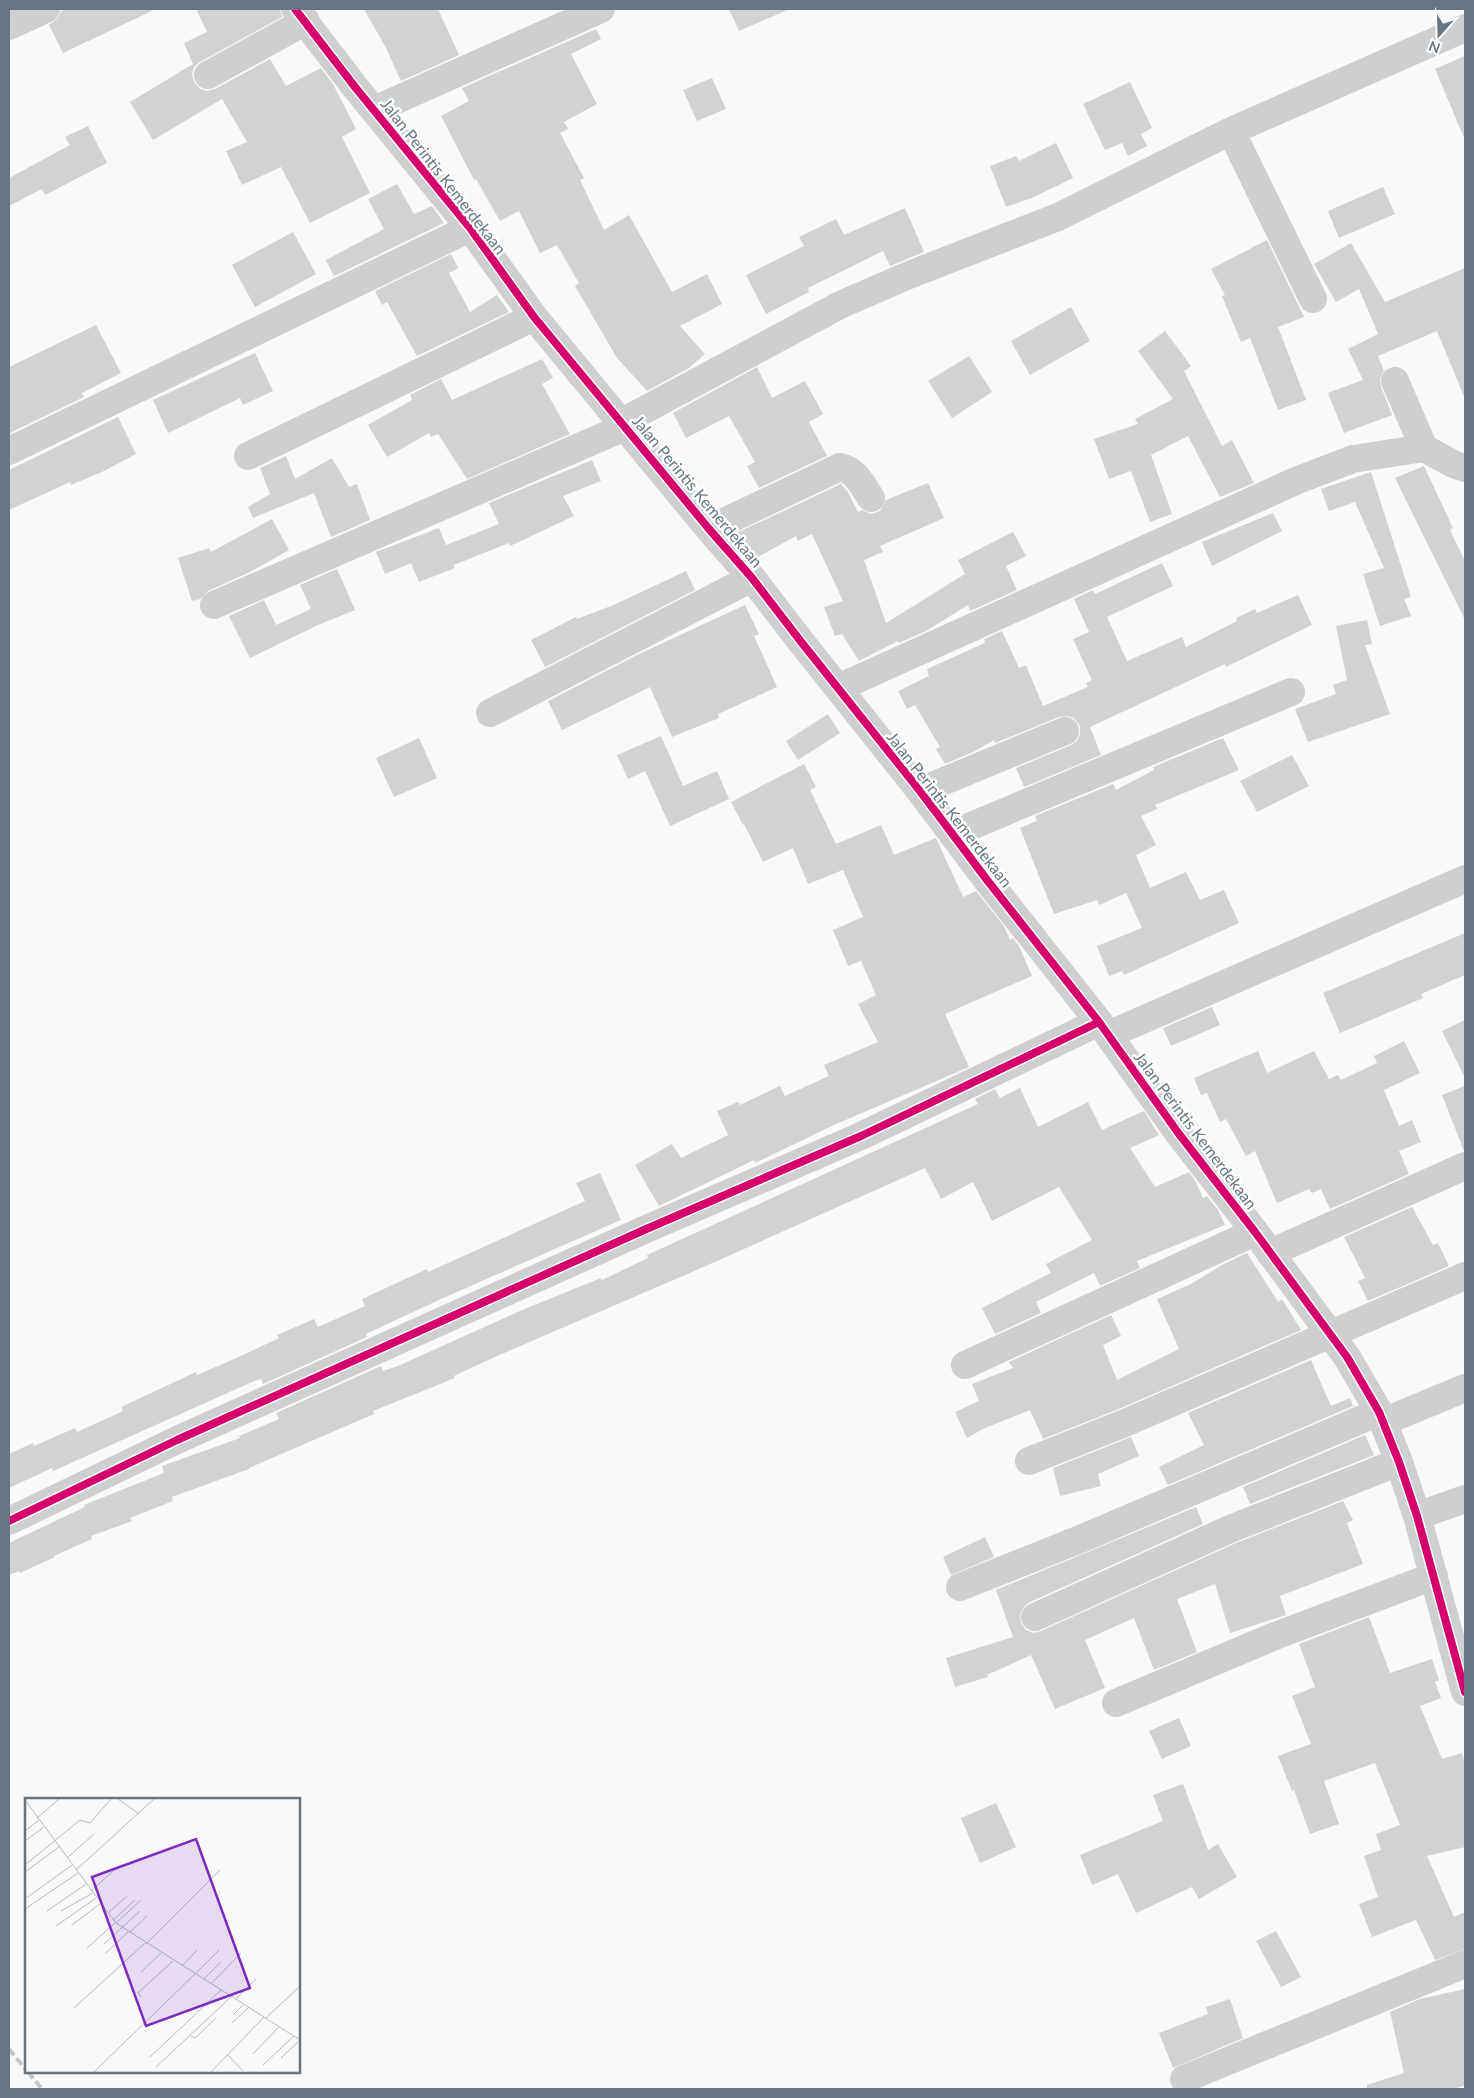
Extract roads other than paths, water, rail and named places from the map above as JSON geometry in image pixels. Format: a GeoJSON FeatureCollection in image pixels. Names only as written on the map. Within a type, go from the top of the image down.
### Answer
{"type":"FeatureCollection","features":[{"type":"Feature","properties":{"kind":"street"},"geometry":{"type":"LineString","coordinates":[[9,26],[46,9]]}},
{"type":"Feature","properties":{"kind":"street"},"geometry":{"type":"LineString","coordinates":[[374,110],[601,9]]}},
{"type":"Feature","properties":{"kind":"street"},"geometry":{"type":"LineString","coordinates":[[208,75],[301,15]]}},
{"type":"Feature","properties":{"kind":"street","name":"Jalan Perintis Kemerdekaan"},"geometry":{"type":"LineString","coordinates":[[301,15],[374,110],[470,228],[534,317],[709,529],[752,578],[920,791],[1104,1028],[1179,1134],[1263,1242],[1347,1357],[1381,1417],[1399,1462],[1417,1516],[1465,1692]]}},
{"type":"Feature","properties":{"kind":"street"},"geometry":{"type":"LineString","coordinates":[[214,605],[624,425],[840,305],[909,275],[1058,217],[1231,131],[1465,28]]}},
{"type":"Feature","properties":{"kind":"street"},"geometry":{"type":"LineString","coordinates":[[1231,131],[1312,299]]}},
{"type":"Feature","properties":{"kind":"street"},"geometry":{"type":"LineString","coordinates":[[9,451],[470,228]]}},
{"type":"Feature","properties":{"kind":"street"},"geometry":{"type":"LineString","coordinates":[[248,456],[534,317]]}},
{"type":"Feature","properties":{"kind":"street"},"geometry":{"type":"LineString","coordinates":[[1395,382],[1424,448],[1453,464],[1465,468]]}},
{"type":"Feature","properties":{"kind":"street"},"geometry":{"type":"LineString","coordinates":[[838,688],[1306,477],[1353,460],[1424,448]]}},
{"type":"Feature","properties":{"kind":"street"},"geometry":{"type":"LineString","coordinates":[[709,529],[840,467],[848,468],[855,474],[871,498]]}},
{"type":"Feature","properties":{"kind":"street"},"geometry":{"type":"LineString","coordinates":[[490,714],[752,578]]}},
{"type":"Feature","properties":{"kind":"street"},"geometry":{"type":"LineString","coordinates":[[952,834],[1292,692]]}},
{"type":"Feature","properties":{"kind":"street"},"geometry":{"type":"LineString","coordinates":[[920,791],[1065,730]]}},
{"type":"Feature","properties":{"kind":"street"},"geometry":{"type":"LineString","coordinates":[[9,1521],[177,1440],[635,1234],[1104,1028],[1465,879]]}},
{"type":"Feature","properties":{"kind":"street"},"geometry":{"type":"LineString","coordinates":[[966,1365],[1263,1242],[1465,1166]]}},
{"type":"Feature","properties":{"kind":"street"},"geometry":{"type":"LineString","coordinates":[[1029,1461],[1125,1423],[1465,1276]]}},
{"type":"Feature","properties":{"kind":"street"},"geometry":{"type":"LineString","coordinates":[[960,1587],[1381,1417],[1465,1388]]}},
{"type":"Feature","properties":{"kind":"street"},"geometry":{"type":"LineString","coordinates":[[1035,1617],[1230,1528],[1399,1462]]}},
{"type":"Feature","properties":{"kind":"street"},"geometry":{"type":"LineString","coordinates":[[1417,1516],[1465,1499]]}},
{"type":"Feature","properties":{"kind":"street"},"geometry":{"type":"LineString","coordinates":[[1116,1703],[1275,1636],[1434,1576]]}},
{"type":"Feature","properties":{"kind":"street"},"geometry":{"type":"LineString","coordinates":[[1184,2079],[1465,1964]]}},
{"type":"Feature","properties":{"kind":"railway"},"geometry":{"type":"LineString","coordinates":[[9,2049],[25,2069]]}},
{"type":"Feature","properties":{"kind":"railway"},"geometry":{"type":"LineString","coordinates":[[29,2073],[42,2089]]}}]}
